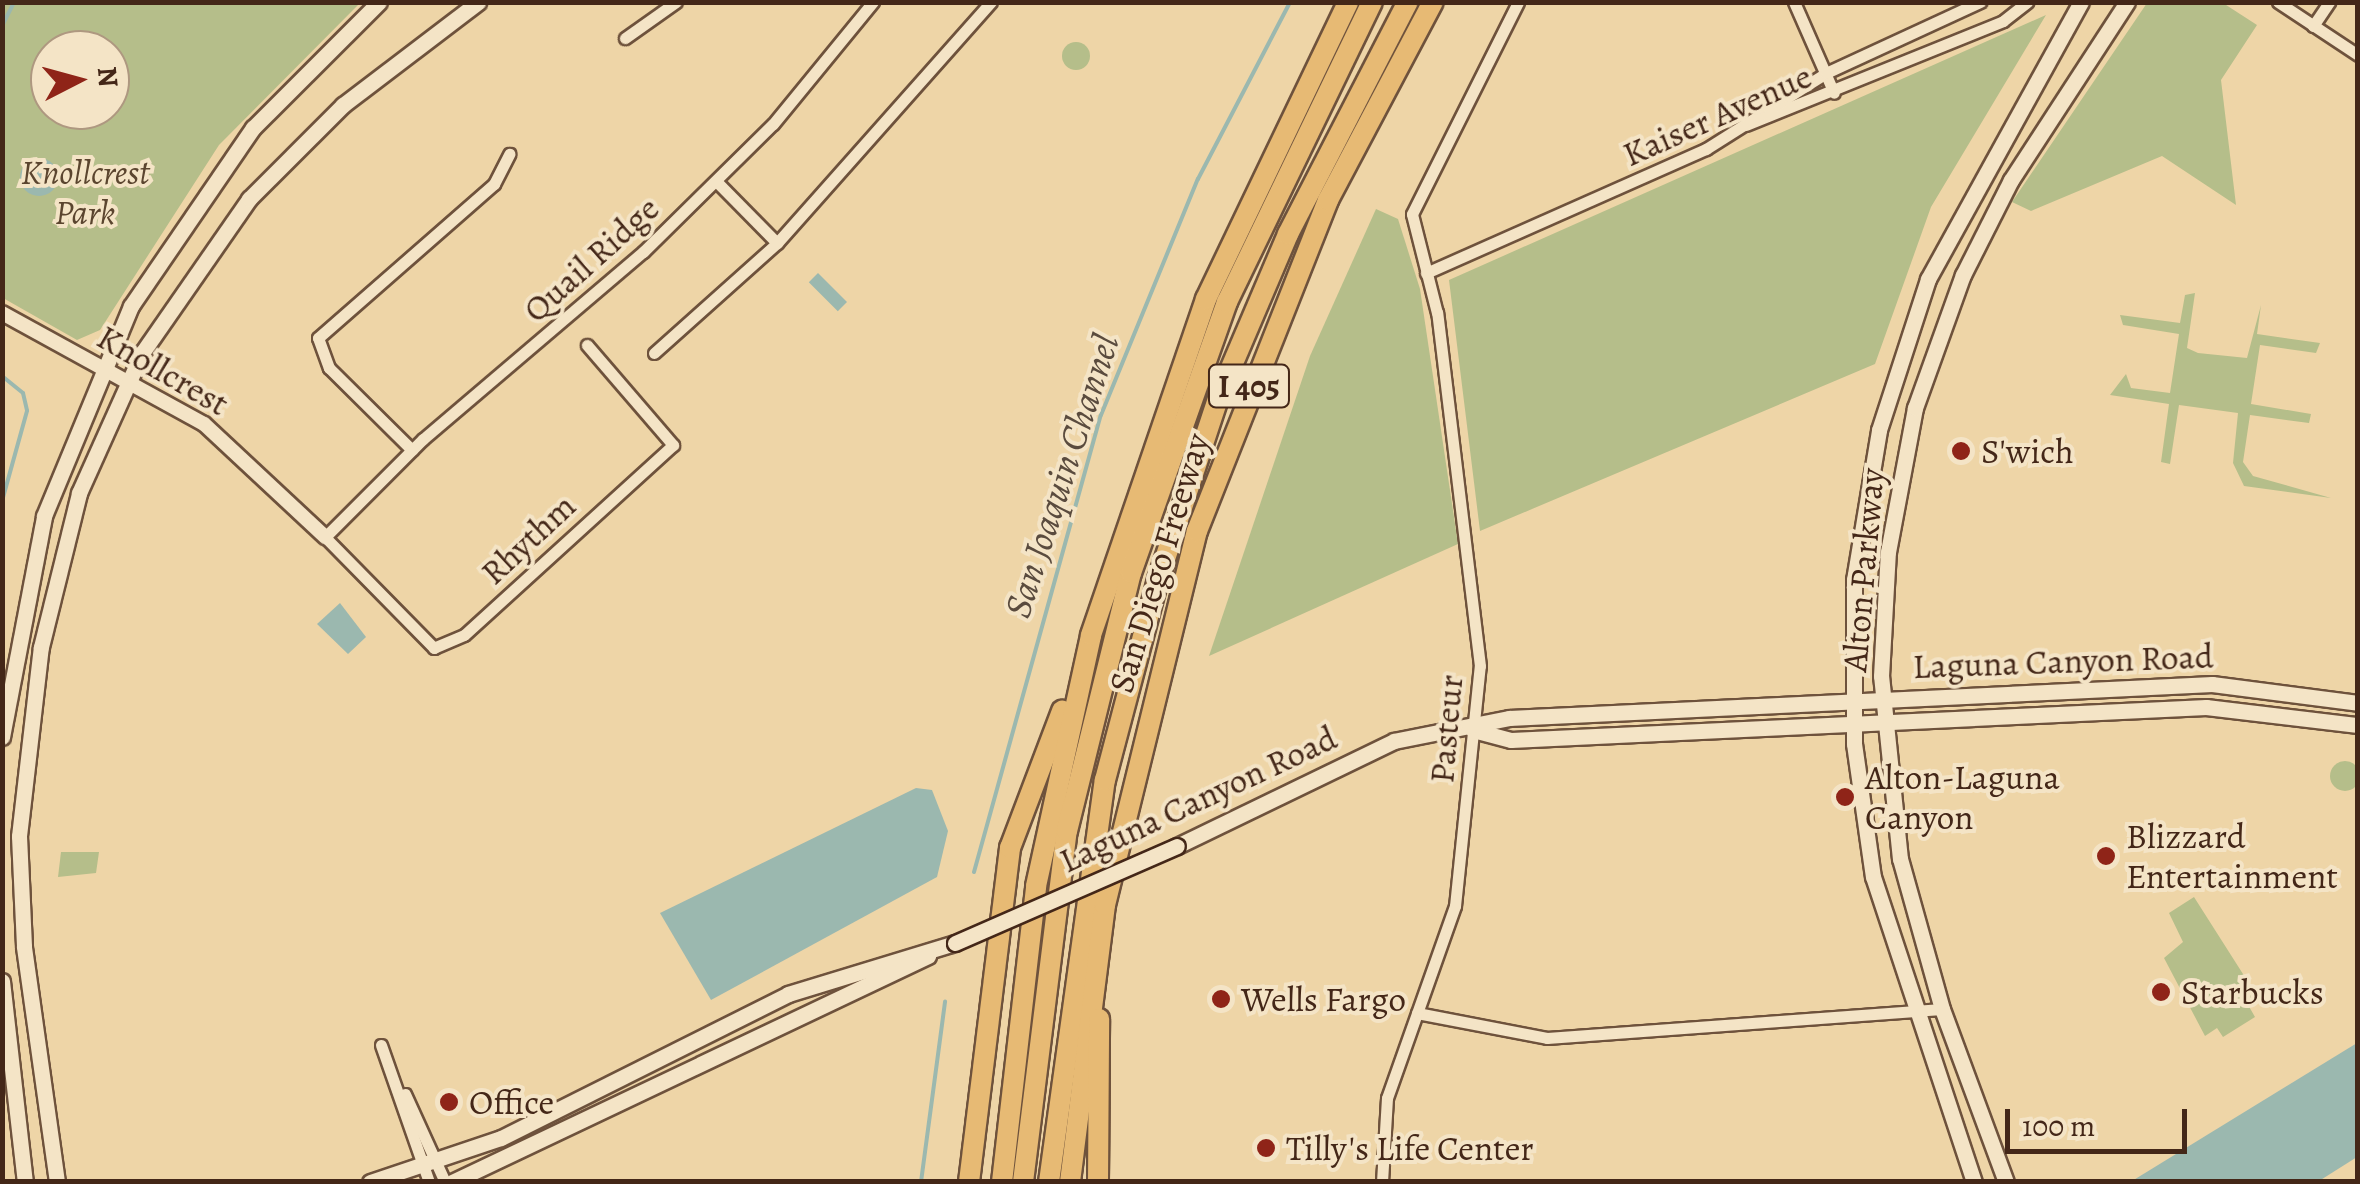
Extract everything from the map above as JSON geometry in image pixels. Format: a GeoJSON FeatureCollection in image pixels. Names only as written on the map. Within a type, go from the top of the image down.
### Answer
{"type":"FeatureCollection","features":[{"type":"Feature","properties":{"kind":"highway","name":"San Diego Freeway"},"geometry":{"type":"LineString","coordinates":[[1002,1182],[1036,886],[1091,635],[1206,299],[1348,2]]}},
{"type":"Feature","properties":{"kind":"highway","name":"San Diego Freeway"},"geometry":{"type":"LineString","coordinates":[[1023,1182],[1067,832],[1136,556],[1242,266],[1372,2]]}},
{"type":"Feature","properties":{"kind":"highway"},"geometry":{"type":"LineString","coordinates":[[1049,1182],[1102,798],[1158,580],[1218,396],[1288,234],[1408,2]]}},
{"type":"Feature","properties":{"kind":"highway","name":"San Diego Freeway"},"geometry":{"type":"LineString","coordinates":[[1070,1182],[1100,937],[1155,680],[1218,470],[1328,200],[1433,2]]}},
{"type":"Feature","properties":{"kind":"highway"},"geometry":{"type":"LineString","coordinates":[[965,1182],[1010,848],[1091,635]]}},
{"type":"Feature","properties":{"kind":"highway"},"geometry":{"type":"LineString","coordinates":[[1098,1182],[1100,937]]}},
{"type":"Feature","properties":{"kind":"main road"},"geometry":{"type":"LineString","coordinates":[[2,737],[41,528],[101,368],[227,160],[379,2]]}},
{"type":"Feature","properties":{"kind":"main road"},"geometry":{"type":"LineString","coordinates":[[57,1182],[24,946],[24,771],[62,551],[127,380],[194,270],[285,159],[478,2]]}},
{"type":"Feature","properties":{"kind":"main road","name":"Alton Parkway"},"geometry":{"type":"LineString","coordinates":[[1974,1182],[1913,1012],[1875,888],[1852,700],[1862,516],[1896,368],[1967,197],[2081,2]]}},
{"type":"Feature","properties":{"kind":"main road","name":"Alton Parkway"},"geometry":{"type":"LineString","coordinates":[[2006,1182],[1942,1009],[1900,860],[1882,698],[1892,519],[1936,340],[2002,195],[2128,2]]}},
{"type":"Feature","properties":{"kind":"main road","name":"Laguna Canyon Road"},"geometry":{"type":"LineString","coordinates":[[448,1182],[955,943],[1177,846],[1380,747],[1473,730],[1508,718],[1882,698],[2212,684],[2358,703]]}},
{"type":"Feature","properties":{"kind":"main road","name":"Laguna Canyon Road"},"geometry":{"type":"LineString","coordinates":[[1473,730],[1511,740],[1853,720],[2206,707],[2358,725]]}},
{"type":"Feature","properties":{"kind":"main road","name":"Laguna Canyon Road"},"geometry":{"type":"LineString","coordinates":[[370,1182],[431,1170],[788,994],[955,943]]}},
{"type":"Feature","properties":{"kind":"main road"},"geometry":{"type":"LineString","coordinates":[[2,981],[24,1182]]}},
{"type":"Feature","properties":{"kind":"street"},"geometry":{"type":"LineString","coordinates":[[625,38],[676,2]]}},
{"type":"Feature","properties":{"kind":"street","name":"Quail Ridge"},"geometry":{"type":"LineString","coordinates":[[324,537],[412,450],[716,181],[873,2]]}},
{"type":"Feature","properties":{"kind":"street"},"geometry":{"type":"LineString","coordinates":[[654,353],[776,243],[990,2]]}},
{"type":"Feature","properties":{"kind":"street","name":"Pasteur"},"geometry":{"type":"LineString","coordinates":[[1382,1182],[1387,1098],[1455,906],[1473,730],[1478,628],[1426,272],[1413,236],[1418,192],[1518,2]]}},
{"type":"Feature","properties":{"kind":"street"},"geometry":{"type":"LineString","coordinates":[[1794,2],[1834,93]]}},
{"type":"Feature","properties":{"kind":"street","name":"Kaiser Avenue"},"geometry":{"type":"LineString","coordinates":[[1746,125],[1826,73],[1980,2]]}},
{"type":"Feature","properties":{"kind":"street","name":"Kaiser Avenue"},"geometry":{"type":"LineString","coordinates":[[1426,272],[1746,125],[1834,93],[2027,2]]}},
{"type":"Feature","properties":{"kind":"street"},"geometry":{"type":"LineString","coordinates":[[2278,2],[2358,55]]}},
{"type":"Feature","properties":{"kind":"street"},"geometry":{"type":"LineString","coordinates":[[2313,26],[2329,2]]}},
{"type":"Feature","properties":{"kind":"street"},"geometry":{"type":"LineString","coordinates":[[412,450],[320,357],[318,338],[494,184],[509,154]]}},
{"type":"Feature","properties":{"kind":"street"},"geometry":{"type":"LineString","coordinates":[[716,181],[776,243]]}},
{"type":"Feature","properties":{"kind":"street","name":"Knollcrest"},"geometry":{"type":"LineString","coordinates":[[2,313],[215,432],[324,537]]}},
{"type":"Feature","properties":{"kind":"street","name":"Rhythm"},"geometry":{"type":"LineString","coordinates":[[324,537],[425,644],[464,636],[673,445],[587,345]]}},
{"type":"Feature","properties":{"kind":"street"},"geometry":{"type":"LineString","coordinates":[[1416,1012],[1547,1038],[1942,1009]]}},
{"type":"Feature","properties":{"kind":"street"},"geometry":{"type":"LineString","coordinates":[[381,1045],[431,1170],[448,1182]]}},
{"type":"Feature","properties":{"kind":"green space","name":"Knollcrest Park"},"geometry":{"type":"Polygon","coordinates":[[[2,3],[360,3],[219,145],[100,330],[77,340],[3,298],[2,3]]]}},
{"type":"Feature","properties":{"kind":"green space"},"geometry":{"type":"Polygon","coordinates":[[[2147,3],[2223,3],[2257,25],[2221,80],[2236,205],[2162,156],[2031,211],[2012,202],[2147,3]]]}},
{"type":"Feature","properties":{"kind":"green space"},"geometry":{"type":"Polygon","coordinates":[[[2046,15],[1931,207],[1875,364],[1480,531],[1449,280],[2046,15]]]}},
{"type":"Feature","properties":{"kind":"green space"},"geometry":{"type":"Polygon","coordinates":[[[1076,42],[1086,46],[1090,56],[1086,66],[1076,70],[1066,66],[1062,56],[1066,46],[1076,42]]]}},
{"type":"Feature","properties":{"kind":"green space"},"geometry":{"type":"Polygon","coordinates":[[[1376,209],[1398,219],[1420,289],[1458,544],[1209,656],[1310,356],[1376,209]]]}},
{"type":"Feature","properties":{"kind":"green space"},"geometry":{"type":"Polygon","coordinates":[[[2195,293],[2187,348],[2198,353],[2247,358],[2261,305],[2257,334],[2320,343],[2316,353],[2260,345],[2251,404],[2311,414],[2309,423],[2250,415],[2243,462],[2253,476],[2331,498],[2244,486],[2233,463],[2238,413],[2179,405],[2170,464],[2161,462],[2169,404],[2110,395],[2126,374],[2131,388],[2170,393],[2179,334],[2123,325],[2120,315],[2180,323],[2185,295],[2195,293]]]}},
{"type":"Feature","properties":{"kind":"green space"},"geometry":{"type":"Polygon","coordinates":[[[2345,761],[2356,765],[2360,776],[2356,787],[2345,791],[2334,787],[2330,776],[2334,765],[2345,761]]]}},
{"type":"Feature","properties":{"kind":"green space"},"geometry":{"type":"Polygon","coordinates":[[[61,852],[99,852],[96,873],[58,877],[61,852]]]}},
{"type":"Feature","properties":{"kind":"green space"},"geometry":{"type":"Polygon","coordinates":[[[2194,897],[2257,996],[2247,1003],[2255,1017],[2223,1037],[2217,1028],[2205,1036],[2164,958],[2183,942],[2169,913],[2194,897]]]}},
{"type":"Feature","properties":{"kind":"water"},"geometry":{"type":"Polygon","coordinates":[[[39,158],[53,163],[58,177],[53,191],[39,196],[25,191],[20,177],[25,163],[39,158]]]}},
{"type":"Feature","properties":{"kind":"water"},"geometry":{"type":"Polygon","coordinates":[[[818,273],[847,302],[838,311],[809,282],[818,273]]]}},
{"type":"Feature","properties":{"kind":"water"},"geometry":{"type":"Polygon","coordinates":[[[340,603],[366,637],[348,654],[317,624],[340,603]]]}},
{"type":"Feature","properties":{"kind":"water"},"geometry":{"type":"Polygon","coordinates":[[[916,788],[932,790],[948,831],[937,877],[711,1000],[660,913],[916,788]]]}},
{"type":"Feature","properties":{"kind":"water"},"geometry":{"type":"Polygon","coordinates":[[[2357,1043],[2357,1157],[2319,1181],[2132,1181],[2357,1043]]]}},
{"type":"Feature","properties":{"kind":"waterway"},"geometry":{"type":"LineString","coordinates":[[2,26],[14,2]]}},
{"type":"Feature","properties":{"kind":"waterway","name":"San Joaquin Channel"},"geometry":{"type":"LineString","coordinates":[[974,872],[1101,415],[1198,179],[1290,2]]}},
{"type":"Feature","properties":{"kind":"waterway"},"geometry":{"type":"LineString","coordinates":[[2,376],[23,393],[27,411],[2,501]]}},
{"type":"Feature","properties":{"kind":"waterway","name":"San Joaquin Channel"},"geometry":{"type":"LineString","coordinates":[[921,1182],[945,1002]]}},
{"type":"Feature","properties":{"kind":"place","name":"S'wich"},"geometry":{"type":"Point","coordinates":[1961,451]}},
{"type":"Feature","properties":{"kind":"place","name":"Alton-Laguna Canyon"},"geometry":{"type":"Point","coordinates":[1845,797]}},
{"type":"Feature","properties":{"kind":"place","name":"Blizzard Entertainment"},"geometry":{"type":"Point","coordinates":[2106,856]}},
{"type":"Feature","properties":{"kind":"place","name":"Starbucks"},"geometry":{"type":"Point","coordinates":[2161,992]}},
{"type":"Feature","properties":{"kind":"place","name":"Wells Fargo"},"geometry":{"type":"Point","coordinates":[1221,999]}},
{"type":"Feature","properties":{"kind":"place","name":"Office"},"geometry":{"type":"Point","coordinates":[449,1102]}},
{"type":"Feature","properties":{"kind":"place","name":"Tilly's Life Center"},"geometry":{"type":"Point","coordinates":[1266,1148]}}]}
